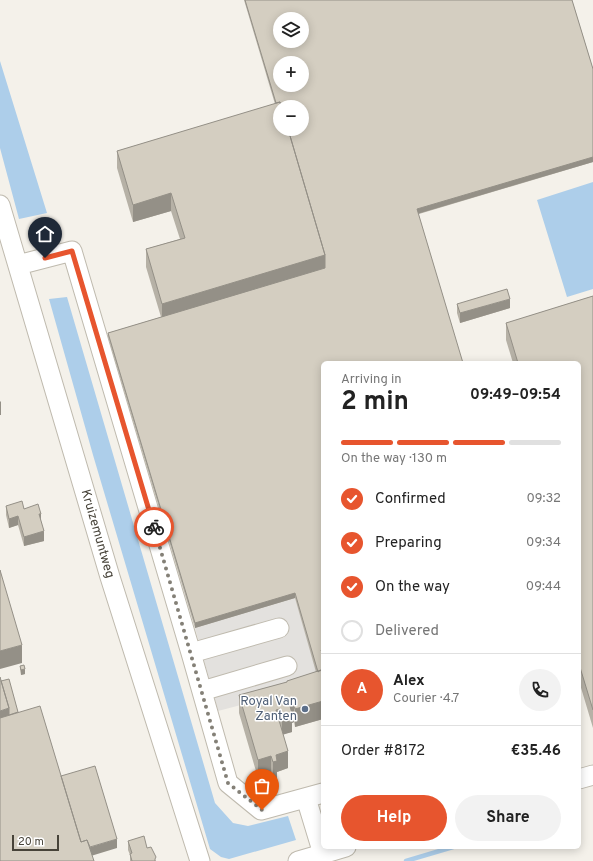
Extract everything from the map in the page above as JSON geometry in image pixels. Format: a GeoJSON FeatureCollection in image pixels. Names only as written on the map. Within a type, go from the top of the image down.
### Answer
{"type":"FeatureCollection","features":[{"type":"Feature","properties":{"kind":"street","name":"Kruizemuntweg"},"geometry":{"type":"LineString","coordinates":[[0,205],[110,577],[200,861]]}},
{"type":"Feature","properties":{"kind":"street"},"geometry":{"type":"LineString","coordinates":[[18,265],[72,251],[228,783],[262,810],[315,796],[321,840]]}},
{"type":"Feature","properties":{"kind":"street"},"geometry":{"type":"LineString","coordinates":[[191,653],[279,628]]}},
{"type":"Feature","properties":{"kind":"street"},"geometry":{"type":"LineString","coordinates":[[202,691],[287,666]]}},
{"type":"Feature","properties":{"kind":"street"},"geometry":{"type":"LineString","coordinates":[[581,778],[593,775]]}},
{"type":"Feature","properties":{"kind":"street"},"geometry":{"type":"LineString","coordinates":[[322,849],[323,854]]}},
{"type":"Feature","properties":{"kind":"street"},"geometry":{"type":"LineString","coordinates":[[298,861],[339,849]]}},
{"type":"Feature","properties":{"kind":"shaded area"},"geometry":{"type":"Polygon","coordinates":[[[295,598],[320,684],[218,711],[195,628],[295,598]]]}},
{"type":"Feature","properties":{"kind":"water"},"geometry":{"type":"Polygon","coordinates":[[[0,61],[47,213],[19,219],[0,148],[0,61]]]}},
{"type":"Feature","properties":{"kind":"water"},"geometry":{"type":"Polygon","coordinates":[[[593,182],[593,289],[567,297],[537,200],[593,182]]]}},
{"type":"Feature","properties":{"kind":"water"},"geometry":{"type":"Polygon","coordinates":[[[67,297],[215,803],[233,823],[248,826],[288,816],[296,840],[229,859],[221,857],[210,849],[93,455],[49,299],[67,297]]]}},
{"type":"Feature","properties":{"kind":"building"},"geometry":{"type":"Polygon","coordinates":[[[245,0],[572,0],[593,69],[593,157],[417,209],[462,361],[321,361],[321,670],[318,672],[295,593],[195,623],[108,333],[325,268],[325,255],[290,136],[309,136],[309,100],[275,100],[245,0]]]}},
{"type":"Feature","properties":{"kind":"building"},"geometry":{"type":"Polygon","coordinates":[[[273,104],[273,136],[290,136],[325,255],[162,304],[146,249],[185,238],[171,193],[133,205],[117,151],[273,104]]]}},
{"type":"Feature","properties":{"kind":"building"},"geometry":{"type":"Polygon","coordinates":[[[507,289],[510,299],[460,313],[457,304],[507,289]]]}},
{"type":"Feature","properties":{"kind":"building"},"geometry":{"type":"Polygon","coordinates":[[[593,296],[593,710],[581,671],[581,361],[517,361],[506,323],[593,296]]]}},
{"type":"Feature","properties":{"kind":"building"},"geometry":{"type":"Polygon","coordinates":[[[22,501],[24,509],[38,504],[44,531],[24,537],[18,516],[9,519],[6,506],[22,501]]]}},
{"type":"Feature","properties":{"kind":"building"},"geometry":{"type":"Polygon","coordinates":[[[0,570],[22,645],[0,651],[0,570]]]}},
{"type":"Feature","properties":{"kind":"building"},"geometry":{"type":"Polygon","coordinates":[[[24,665],[25,669],[21,670],[20,666],[24,665]]]}},
{"type":"Feature","properties":{"kind":"building"},"geometry":{"type":"Polygon","coordinates":[[[321,670],[321,702],[295,709],[294,705],[290,706],[292,714],[282,717],[280,709],[276,710],[288,751],[276,755],[277,761],[273,762],[271,756],[258,760],[239,695],[321,670]]]}},
{"type":"Feature","properties":{"kind":"building"},"geometry":{"type":"Polygon","coordinates":[[[0,677],[9,708],[0,711],[0,677]]]}},
{"type":"Feature","properties":{"kind":"building"},"geometry":{"type":"Polygon","coordinates":[[[9,679],[18,712],[9,715],[9,708],[1,681],[9,679]]]}},
{"type":"Feature","properties":{"kind":"building"},"geometry":{"type":"Polygon","coordinates":[[[40,706],[81,842],[87,840],[94,861],[0,861],[0,718],[40,706]]]}},
{"type":"Feature","properties":{"kind":"building"},"geometry":{"type":"Polygon","coordinates":[[[95,766],[117,839],[90,847],[87,840],[81,842],[61,776],[95,766]]]}},
{"type":"Feature","properties":{"kind":"building"},"geometry":{"type":"Polygon","coordinates":[[[144,836],[147,848],[151,847],[156,857],[155,861],[132,861],[130,854],[132,853],[128,841],[144,836]]]}},
{"type":"Feature","properties":{"kind":"waterway"},"geometry":{"type":"LineString","coordinates":[[406,861],[446,849]]}},
{"type":"Feature","properties":{"kind":"way so far"},"geometry":{"type":"LineString","coordinates":[[154,527],[228,783],[262,810]]}},
{"type":"Feature","properties":{"kind":"place","name":"Royal Van Zanten"},"geometry":{"type":"Point","coordinates":[305,709]}},
{"type":"Feature","properties":{"kind":"route"},"geometry":{"type":"LineString","coordinates":[[45,258],[72,251],[154,527]]}}]}
